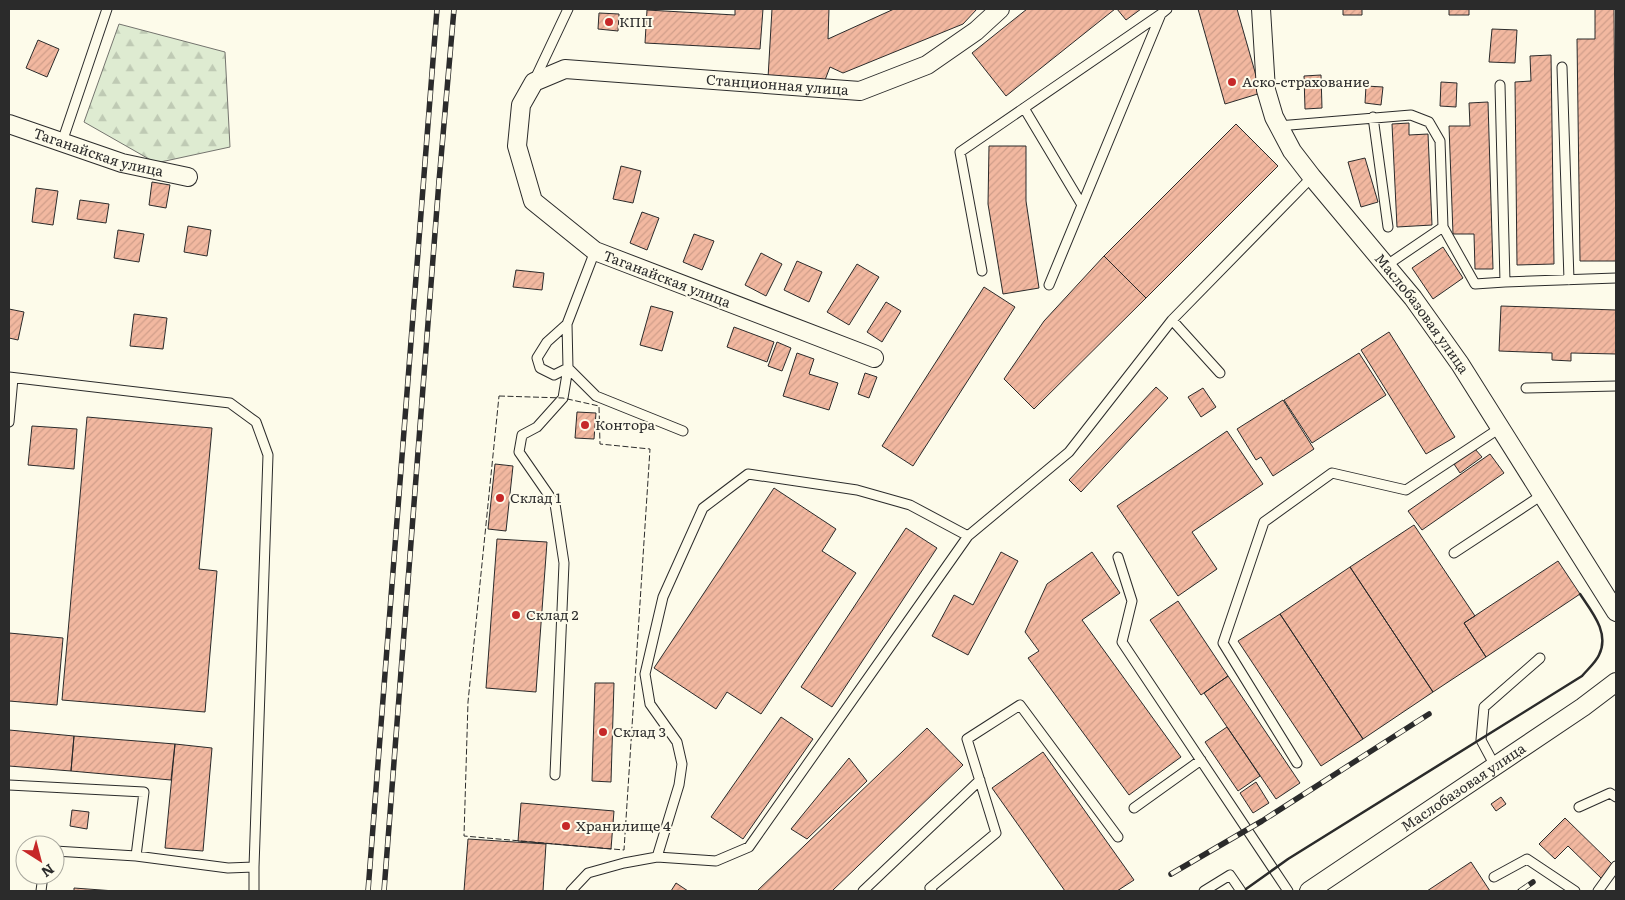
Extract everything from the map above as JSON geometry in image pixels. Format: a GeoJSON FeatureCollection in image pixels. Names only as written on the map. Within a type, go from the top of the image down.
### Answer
{"type":"FeatureCollection","features":[{"type":"Feature","properties":{"kind":"street","name":"Станционная улица"},"geometry":{"type":"LineString","coordinates":[[534,82],[565,69],[860,91],[926,65],[976,31],[1000,9]]}},
{"type":"Feature","properties":{"kind":"street","name":"Маслобазовая улица"},"geometry":{"type":"LineString","coordinates":[[1261,9],[1266,90],[1274,117],[1292,152],[1413,298],[1500,428],[1616,612]]}},
{"type":"Feature","properties":{"kind":"street","name":"Таганайская улица"},"geometry":{"type":"LineString","coordinates":[[534,82],[520,105],[517,146],[533,201],[595,251],[874,358]]}},
{"type":"Feature","properties":{"kind":"street","name":"Таганайская улица"},"geometry":{"type":"LineString","coordinates":[[9,124],[122,163],[188,177]]}},
{"type":"Feature","properties":{"kind":"street","name":"Маслобазовая улица"},"geometry":{"type":"LineString","coordinates":[[1309,891],[1615,687]]}},
{"type":"Feature","properties":{"kind":"lane"},"geometry":{"type":"LineString","coordinates":[[62,142],[107,9]]}},
{"type":"Feature","properties":{"kind":"lane"},"geometry":{"type":"LineString","coordinates":[[534,82],[568,9]]}},
{"type":"Feature","properties":{"kind":"lane"},"geometry":{"type":"LineString","coordinates":[[982,271],[960,152],[1164,12]]}},
{"type":"Feature","properties":{"kind":"lane"},"geometry":{"type":"LineString","coordinates":[[1049,285],[1164,12]]}},
{"type":"Feature","properties":{"kind":"lane"},"geometry":{"type":"LineString","coordinates":[[1562,67],[1569,280]]}},
{"type":"Feature","properties":{"kind":"lane"},"geometry":{"type":"LineString","coordinates":[[1500,85],[1505,282]]}},
{"type":"Feature","properties":{"kind":"lane"},"geometry":{"type":"LineString","coordinates":[[1024,108],[1082,205]]}},
{"type":"Feature","properties":{"kind":"lane"},"geometry":{"type":"LineString","coordinates":[[1278,126],[1411,115],[1429,122],[1440,141],[1443,227],[1476,284],[1616,278]]}},
{"type":"Feature","properties":{"kind":"lane"},"geometry":{"type":"LineString","coordinates":[[1373,117],[1388,228]]}},
{"type":"Feature","properties":{"kind":"lane"},"geometry":{"type":"LineString","coordinates":[[571,891],[588,873],[624,863],[656,857],[716,861],[749,847],[968,536],[1069,452],[1172,320],[1312,177]]}},
{"type":"Feature","properties":{"kind":"lane"},"geometry":{"type":"LineString","coordinates":[[1387,265],[1443,227]]}},
{"type":"Feature","properties":{"kind":"lane"},"geometry":{"type":"LineString","coordinates":[[555,775],[564,563],[554,504],[519,452],[522,435],[537,427],[563,398],[568,368],[567,324],[595,251]]}},
{"type":"Feature","properties":{"kind":"lane"},"geometry":{"type":"LineString","coordinates":[[1172,320],[1220,373]]}},
{"type":"Feature","properties":{"kind":"lane"},"geometry":{"type":"LineString","coordinates":[[567,324],[547,342],[537,358],[540,368],[554,375],[568,368]]}},
{"type":"Feature","properties":{"kind":"lane"},"geometry":{"type":"LineString","coordinates":[[568,368],[596,396],[683,431]]}},
{"type":"Feature","properties":{"kind":"lane"},"geometry":{"type":"LineString","coordinates":[[9,422],[11,378],[230,403],[256,422],[268,455],[254,891]]}},
{"type":"Feature","properties":{"kind":"lane"},"geometry":{"type":"LineString","coordinates":[[1526,388],[1616,386]]}},
{"type":"Feature","properties":{"kind":"lane"},"geometry":{"type":"LineString","coordinates":[[1297,763],[1223,643],[1264,522],[1332,473],[1406,490],[1500,428]]}},
{"type":"Feature","properties":{"kind":"lane"},"geometry":{"type":"LineString","coordinates":[[656,857],[679,785],[682,764],[677,742],[650,704],[645,674],[663,597],[704,508],[748,474],[857,490],[910,506],[968,536]]}},
{"type":"Feature","properties":{"kind":"lane"},"geometry":{"type":"LineString","coordinates":[[1454,553],[1542,495]]}},
{"type":"Feature","properties":{"kind":"lane"},"geometry":{"type":"LineString","coordinates":[[1118,557],[1132,601],[1122,642],[1288,891]]}},
{"type":"Feature","properties":{"kind":"lane"},"geometry":{"type":"LineString","coordinates":[[1495,766],[1481,740],[1484,707],[1540,658]]}},
{"type":"Feature","properties":{"kind":"lane"},"geometry":{"type":"LineString","coordinates":[[932,891],[930,888],[996,833],[967,739],[1020,705],[1118,837]]}},
{"type":"Feature","properties":{"kind":"lane"},"geometry":{"type":"LineString","coordinates":[[1134,808],[1201,760]]}},
{"type":"Feature","properties":{"kind":"lane"},"geometry":{"type":"LineString","coordinates":[[863,891],[980,780]]}},
{"type":"Feature","properties":{"kind":"lane"},"geometry":{"type":"LineString","coordinates":[[9,785],[144,792],[136,856]]}},
{"type":"Feature","properties":{"kind":"lane"},"geometry":{"type":"LineString","coordinates":[[1579,807],[1610,792],[1616,797]]}},
{"type":"Feature","properties":{"kind":"lane"},"geometry":{"type":"LineString","coordinates":[[65,852],[136,856],[228,868],[254,867]]}},
{"type":"Feature","properties":{"kind":"lane"},"geometry":{"type":"LineString","coordinates":[[1494,877],[1527,858],[1575,891]]}},
{"type":"Feature","properties":{"kind":"lane"},"geometry":{"type":"LineString","coordinates":[[1598,891],[1616,866]]}},
{"type":"Feature","properties":{"kind":"lane"},"geometry":{"type":"LineString","coordinates":[[1204,891],[1230,875],[1241,891]]}},
{"type":"Feature","properties":{"kind":"green space"},"geometry":{"type":"Polygon","coordinates":[[[119,24],[225,52],[230,147],[156,163],[84,122],[119,24]]]}},
{"type":"Feature","properties":{"kind":"building"},"geometry":{"type":"Polygon","coordinates":[[[735,9],[763,9],[760,49],[645,43],[647,10],[735,15],[735,9]]]}},
{"type":"Feature","properties":{"kind":"building"},"geometry":{"type":"Polygon","coordinates":[[[772,9],[829,9],[828,39],[894,9],[977,9],[963,24],[843,73],[830,67],[825,80],[768,78],[772,9]]]}},
{"type":"Feature","properties":{"kind":"building"},"geometry":{"type":"Polygon","coordinates":[[[1027,9],[1115,9],[1006,96],[972,53],[1027,9]]]}},
{"type":"Feature","properties":{"kind":"building"},"geometry":{"type":"Polygon","coordinates":[[[1117,9],[1141,9],[1126,20],[1117,9]]]}},
{"type":"Feature","properties":{"kind":"building"},"geometry":{"type":"Polygon","coordinates":[[[1198,9],[1237,9],[1261,93],[1225,104],[1198,9]]]}},
{"type":"Feature","properties":{"kind":"building"},"geometry":{"type":"Polygon","coordinates":[[[1343,9],[1362,9],[1362,15],[1343,15],[1343,9]]]}},
{"type":"Feature","properties":{"kind":"building"},"geometry":{"type":"Polygon","coordinates":[[[1449,9],[1469,9],[1469,15],[1449,15],[1449,9]]]}},
{"type":"Feature","properties":{"kind":"building"},"geometry":{"type":"Polygon","coordinates":[[[1595,9],[1614,9],[1616,261],[1580,261],[1577,39],[1595,39],[1595,9]]]}},
{"type":"Feature","properties":{"kind":"building","name":"КПП"},"geometry":{"type":"Polygon","coordinates":[[[599,13],[619,14],[618,31],[598,29],[599,13]]]}},
{"type":"Feature","properties":{"kind":"building"},"geometry":{"type":"Polygon","coordinates":[[[1492,29],[1517,30],[1515,63],[1489,62],[1492,29]]]}},
{"type":"Feature","properties":{"kind":"building"},"geometry":{"type":"Polygon","coordinates":[[[38,40],[59,49],[47,77],[26,68],[38,40]]]}},
{"type":"Feature","properties":{"kind":"building"},"geometry":{"type":"Polygon","coordinates":[[[1551,55],[1554,264],[1517,265],[1515,82],[1531,81],[1530,56],[1551,55]]]}},
{"type":"Feature","properties":{"kind":"building"},"geometry":{"type":"Polygon","coordinates":[[[1321,75],[1322,108],[1305,109],[1304,76],[1321,75]]]}},
{"type":"Feature","properties":{"kind":"building"},"geometry":{"type":"Polygon","coordinates":[[[1441,82],[1457,83],[1456,107],[1440,106],[1441,82]]]}},
{"type":"Feature","properties":{"kind":"building"},"geometry":{"type":"Polygon","coordinates":[[[1366,86],[1383,87],[1381,105],[1365,103],[1366,86]]]}},
{"type":"Feature","properties":{"kind":"building"},"geometry":{"type":"Polygon","coordinates":[[[1488,102],[1493,269],[1475,269],[1474,234],[1453,234],[1449,126],[1470,126],[1469,103],[1488,102]]]}},
{"type":"Feature","properties":{"kind":"building"},"geometry":{"type":"Polygon","coordinates":[[[1409,123],[1409,135],[1428,134],[1432,225],[1397,227],[1392,124],[1409,123]]]}},
{"type":"Feature","properties":{"kind":"building"},"geometry":{"type":"Polygon","coordinates":[[[1236,124],[1278,166],[1146,298],[1104,256],[1236,124]]]}},
{"type":"Feature","properties":{"kind":"building"},"geometry":{"type":"Polygon","coordinates":[[[989,146],[1026,146],[1026,201],[1039,288],[1003,294],[988,204],[989,146]]]}},
{"type":"Feature","properties":{"kind":"building"},"geometry":{"type":"Polygon","coordinates":[[[1365,158],[1378,202],[1361,207],[1348,162],[1365,158]]]}},
{"type":"Feature","properties":{"kind":"building"},"geometry":{"type":"Polygon","coordinates":[[[621,166],[641,171],[633,203],[613,199],[621,166]]]}},
{"type":"Feature","properties":{"kind":"building"},"geometry":{"type":"Polygon","coordinates":[[[152,182],[170,185],[166,208],[149,205],[152,182]]]}},
{"type":"Feature","properties":{"kind":"building"},"geometry":{"type":"Polygon","coordinates":[[[36,188],[58,191],[53,225],[32,222],[36,188]]]}},
{"type":"Feature","properties":{"kind":"building"},"geometry":{"type":"Polygon","coordinates":[[[80,200],[109,204],[106,223],[77,219],[80,200]]]}},
{"type":"Feature","properties":{"kind":"building"},"geometry":{"type":"Polygon","coordinates":[[[642,212],[659,218],[647,250],[630,243],[642,212]]]}},
{"type":"Feature","properties":{"kind":"building"},"geometry":{"type":"Polygon","coordinates":[[[188,226],[211,230],[207,256],[184,252],[188,226]]]}},
{"type":"Feature","properties":{"kind":"building"},"geometry":{"type":"Polygon","coordinates":[[[118,230],[144,234],[139,262],[114,258],[118,230]]]}},
{"type":"Feature","properties":{"kind":"building"},"geometry":{"type":"Polygon","coordinates":[[[694,234],[714,241],[702,270],[683,262],[694,234]]]}},
{"type":"Feature","properties":{"kind":"building"},"geometry":{"type":"Polygon","coordinates":[[[1443,247],[1463,278],[1433,299],[1412,268],[1443,247]]]}},
{"type":"Feature","properties":{"kind":"building"},"geometry":{"type":"Polygon","coordinates":[[[761,253],[782,264],[766,296],[745,285],[761,253]]]}},
{"type":"Feature","properties":{"kind":"building"},"geometry":{"type":"Polygon","coordinates":[[[1104,256],[1146,298],[1034,409],[1004,379],[1044,321],[1104,256]]]}},
{"type":"Feature","properties":{"kind":"building"},"geometry":{"type":"Polygon","coordinates":[[[797,261],[822,272],[809,302],[784,290],[797,261]]]}},
{"type":"Feature","properties":{"kind":"building"},"geometry":{"type":"Polygon","coordinates":[[[857,264],[879,277],[849,325],[827,312],[857,264]]]}},
{"type":"Feature","properties":{"kind":"building"},"geometry":{"type":"Polygon","coordinates":[[[516,270],[544,273],[542,290],[513,287],[516,270]]]}},
{"type":"Feature","properties":{"kind":"building"},"geometry":{"type":"Polygon","coordinates":[[[984,287],[1015,307],[913,466],[882,446],[984,287]]]}},
{"type":"Feature","properties":{"kind":"building"},"geometry":{"type":"Polygon","coordinates":[[[886,302],[901,311],[882,342],[867,332],[886,302]]]}},
{"type":"Feature","properties":{"kind":"building"},"geometry":{"type":"Polygon","coordinates":[[[651,306],[673,312],[662,351],[640,345],[651,306]]]}},
{"type":"Feature","properties":{"kind":"building"},"geometry":{"type":"Polygon","coordinates":[[[1501,306],[1616,310],[1616,354],[1571,353],[1571,361],[1552,360],[1552,353],[1499,351],[1501,306]]]}},
{"type":"Feature","properties":{"kind":"building"},"geometry":{"type":"Polygon","coordinates":[[[9,309],[24,312],[18,340],[9,338],[9,309]]]}},
{"type":"Feature","properties":{"kind":"building"},"geometry":{"type":"Polygon","coordinates":[[[134,314],[167,318],[163,349],[130,346],[134,314]]]}},
{"type":"Feature","properties":{"kind":"building"},"geometry":{"type":"Polygon","coordinates":[[[734,327],[774,342],[767,362],[727,347],[734,327]]]}},
{"type":"Feature","properties":{"kind":"building"},"geometry":{"type":"Polygon","coordinates":[[[1389,332],[1455,437],[1426,454],[1361,350],[1389,332]]]}},
{"type":"Feature","properties":{"kind":"building"},"geometry":{"type":"Polygon","coordinates":[[[777,342],[791,348],[782,371],[768,366],[777,342]]]}},
{"type":"Feature","properties":{"kind":"building"},"geometry":{"type":"Polygon","coordinates":[[[797,353],[814,359],[809,374],[838,383],[829,410],[783,396],[797,353]]]}},
{"type":"Feature","properties":{"kind":"building"},"geometry":{"type":"Polygon","coordinates":[[[1359,353],[1386,395],[1312,443],[1284,400],[1359,353]]]}},
{"type":"Feature","properties":{"kind":"building"},"geometry":{"type":"Polygon","coordinates":[[[865,373],[877,377],[869,398],[858,394],[865,373]]]}},
{"type":"Feature","properties":{"kind":"building"},"geometry":{"type":"Polygon","coordinates":[[[1156,387],[1168,398],[1081,492],[1069,480],[1156,387]]]}},
{"type":"Feature","properties":{"kind":"building"},"geometry":{"type":"Polygon","coordinates":[[[1203,388],[1216,407],[1201,417],[1188,397],[1203,388]]]}},
{"type":"Feature","properties":{"kind":"building"},"geometry":{"type":"Polygon","coordinates":[[[1283,400],[1314,449],[1273,476],[1261,457],[1256,460],[1237,429],[1283,400]]]}},
{"type":"Feature","properties":{"kind":"building","name":"Контора"},"geometry":{"type":"Polygon","coordinates":[[[577,412],[596,413],[594,439],[575,438],[577,412]]]}},
{"type":"Feature","properties":{"kind":"building"},"geometry":{"type":"Polygon","coordinates":[[[87,417],[212,428],[199,569],[217,571],[205,712],[62,700],[87,417]]]}},
{"type":"Feature","properties":{"kind":"building"},"geometry":{"type":"Polygon","coordinates":[[[32,426],[77,429],[74,469],[28,465],[32,426]]]}},
{"type":"Feature","properties":{"kind":"building"},"geometry":{"type":"Polygon","coordinates":[[[1227,431],[1263,484],[1192,532],[1217,569],[1178,596],[1117,506],[1227,431]]]}},
{"type":"Feature","properties":{"kind":"building"},"geometry":{"type":"Polygon","coordinates":[[[1475,449],[1482,457],[1460,473],[1454,464],[1475,449]]]}},
{"type":"Feature","properties":{"kind":"building"},"geometry":{"type":"Polygon","coordinates":[[[1490,454],[1504,473],[1422,530],[1408,511],[1490,454]]]}},
{"type":"Feature","properties":{"kind":"building","name":"Склад 1"},"geometry":{"type":"Polygon","coordinates":[[[495,464],[513,466],[506,531],[488,529],[495,464]]]}},
{"type":"Feature","properties":{"kind":"building"},"geometry":{"type":"Polygon","coordinates":[[[774,488],[836,529],[822,551],[856,573],[761,714],[727,692],[716,709],[654,668],[774,488]]]}},
{"type":"Feature","properties":{"kind":"building"},"geometry":{"type":"Polygon","coordinates":[[[1414,525],[1475,616],[1464,623],[1486,657],[1433,692],[1350,567],[1414,525]]]}},
{"type":"Feature","properties":{"kind":"building"},"geometry":{"type":"Polygon","coordinates":[[[906,528],[937,548],[832,707],[801,687],[906,528]]]}},
{"type":"Feature","properties":{"kind":"building","name":"Склад 2"},"geometry":{"type":"Polygon","coordinates":[[[497,539],[547,542],[536,692],[486,688],[497,539]]]}},
{"type":"Feature","properties":{"kind":"building"},"geometry":{"type":"Polygon","coordinates":[[[1001,552],[1018,561],[968,655],[932,636],[954,595],[973,605],[1001,552]]]}},
{"type":"Feature","properties":{"kind":"building"},"geometry":{"type":"Polygon","coordinates":[[[1092,552],[1120,593],[1082,620],[1181,757],[1129,795],[1028,658],[1039,651],[1025,632],[1047,584],[1092,552]]]}},
{"type":"Feature","properties":{"kind":"building"},"geometry":{"type":"Polygon","coordinates":[[[1558,561],[1580,594],[1486,657],[1464,623],[1558,561]]]}},
{"type":"Feature","properties":{"kind":"building"},"geometry":{"type":"Polygon","coordinates":[[[1350,567],[1433,692],[1363,739],[1280,614],[1350,567]]]}},
{"type":"Feature","properties":{"kind":"building"},"geometry":{"type":"Polygon","coordinates":[[[1178,601],[1228,676],[1201,695],[1150,620],[1178,601]]]}},
{"type":"Feature","properties":{"kind":"building"},"geometry":{"type":"Polygon","coordinates":[[[1280,614],[1363,739],[1321,766],[1238,641],[1280,614]]]}},
{"type":"Feature","properties":{"kind":"building"},"geometry":{"type":"Polygon","coordinates":[[[9,633],[63,638],[57,705],[9,701],[9,633]]]}},
{"type":"Feature","properties":{"kind":"building"},"geometry":{"type":"Polygon","coordinates":[[[1228,676],[1300,783],[1276,799],[1204,693],[1228,676]]]}},
{"type":"Feature","properties":{"kind":"building","name":"Склад 3"},"geometry":{"type":"Polygon","coordinates":[[[595,683],[614,683],[611,782],[592,781],[595,683]]]}},
{"type":"Feature","properties":{"kind":"building"},"geometry":{"type":"Polygon","coordinates":[[[781,717],[813,739],[743,839],[711,817],[781,717]]]}},
{"type":"Feature","properties":{"kind":"building"},"geometry":{"type":"Polygon","coordinates":[[[1227,727],[1260,776],[1238,791],[1205,742],[1227,727]]]}},
{"type":"Feature","properties":{"kind":"building"},"geometry":{"type":"Polygon","coordinates":[[[927,728],[963,765],[832,891],[757,891],[927,728]]]}},
{"type":"Feature","properties":{"kind":"building"},"geometry":{"type":"Polygon","coordinates":[[[9,730],[74,736],[71,771],[9,766],[9,730]]]}},
{"type":"Feature","properties":{"kind":"building"},"geometry":{"type":"Polygon","coordinates":[[[74,736],[175,744],[171,780],[71,771],[74,736]]]}},
{"type":"Feature","properties":{"kind":"building"},"geometry":{"type":"Polygon","coordinates":[[[175,744],[212,748],[203,851],[165,848],[175,744]]]}},
{"type":"Feature","properties":{"kind":"building"},"geometry":{"type":"Polygon","coordinates":[[[1043,752],[1134,880],[1117,891],[1065,891],[992,788],[1043,752]]]}},
{"type":"Feature","properties":{"kind":"building"},"geometry":{"type":"Polygon","coordinates":[[[849,758],[867,781],[807,839],[791,829],[849,758]]]}},
{"type":"Feature","properties":{"kind":"building"},"geometry":{"type":"Polygon","coordinates":[[[1256,782],[1269,803],[1253,813],[1240,793],[1256,782]]]}},
{"type":"Feature","properties":{"kind":"building"},"geometry":{"type":"Polygon","coordinates":[[[1501,797],[1506,804],[1496,811],[1491,804],[1501,797]]]}},
{"type":"Feature","properties":{"kind":"building","name":"Хранилище 4"},"geometry":{"type":"Polygon","coordinates":[[[521,803],[614,811],[611,849],[518,841],[521,803]]]}},
{"type":"Feature","properties":{"kind":"building"},"geometry":{"type":"Polygon","coordinates":[[[72,810],[89,812],[87,829],[70,826],[72,810]]]}},
{"type":"Feature","properties":{"kind":"building"},"geometry":{"type":"Polygon","coordinates":[[[1565,818],[1613,865],[1601,878],[1568,846],[1555,859],[1539,844],[1565,818]]]}},
{"type":"Feature","properties":{"kind":"building"},"geometry":{"type":"Polygon","coordinates":[[[468,839],[546,844],[543,891],[464,891],[468,839]]]}},
{"type":"Feature","properties":{"kind":"building"},"geometry":{"type":"Polygon","coordinates":[[[1471,862],[1490,891],[1427,891],[1471,862]]]}},
{"type":"Feature","properties":{"kind":"building"},"geometry":{"type":"Polygon","coordinates":[[[676,883],[688,891],[671,891],[676,883]]]}},
{"type":"Feature","properties":{"kind":"building"},"geometry":{"type":"Polygon","coordinates":[[[74,888],[115,891],[74,891],[74,888]]]}},
{"type":"Feature","properties":{"kind":"railway"},"geometry":{"type":"LineString","coordinates":[[368,891],[437,9]]}},
{"type":"Feature","properties":{"kind":"railway"},"geometry":{"type":"LineString","coordinates":[[384,891],[454,9]]}},
{"type":"Feature","properties":{"kind":"railway"},"geometry":{"type":"LineString","coordinates":[[1171,874],[1262,821],[1429,714]]}},
{"type":"Feature","properties":{"kind":"railway"},"geometry":{"type":"LineString","coordinates":[[1520,891],[1533,882]]}},
{"type":"Feature","properties":{"kind":"fence"},"geometry":{"type":"LineString","coordinates":[[499,396],[563,398],[599,406],[600,444],[650,449],[624,850],[464,836],[468,702],[499,396]]}},
{"type":"Feature","properties":{"kind":"wall"},"geometry":{"type":"LineString","coordinates":[[1246,889],[1288,859],[1582,676],[1598,658],[1602,647],[1602,639],[1598,623],[1580,594]]}},
{"type":"Feature","properties":{"kind":"place","name":"КПП"},"geometry":{"type":"Point","coordinates":[609,22]}},
{"type":"Feature","properties":{"kind":"place","name":"Аско-страхование"},"geometry":{"type":"Point","coordinates":[1232,82]}},
{"type":"Feature","properties":{"kind":"place","name":"Контора"},"geometry":{"type":"Point","coordinates":[585,425]}},
{"type":"Feature","properties":{"kind":"place","name":"Склад 1"},"geometry":{"type":"Point","coordinates":[500,498]}},
{"type":"Feature","properties":{"kind":"place","name":"Склад 2"},"geometry":{"type":"Point","coordinates":[516,615]}},
{"type":"Feature","properties":{"kind":"place","name":"Склад 3"},"geometry":{"type":"Point","coordinates":[603,732]}},
{"type":"Feature","properties":{"kind":"place","name":"Хранилище 4"},"geometry":{"type":"Point","coordinates":[566,826]}}]}
